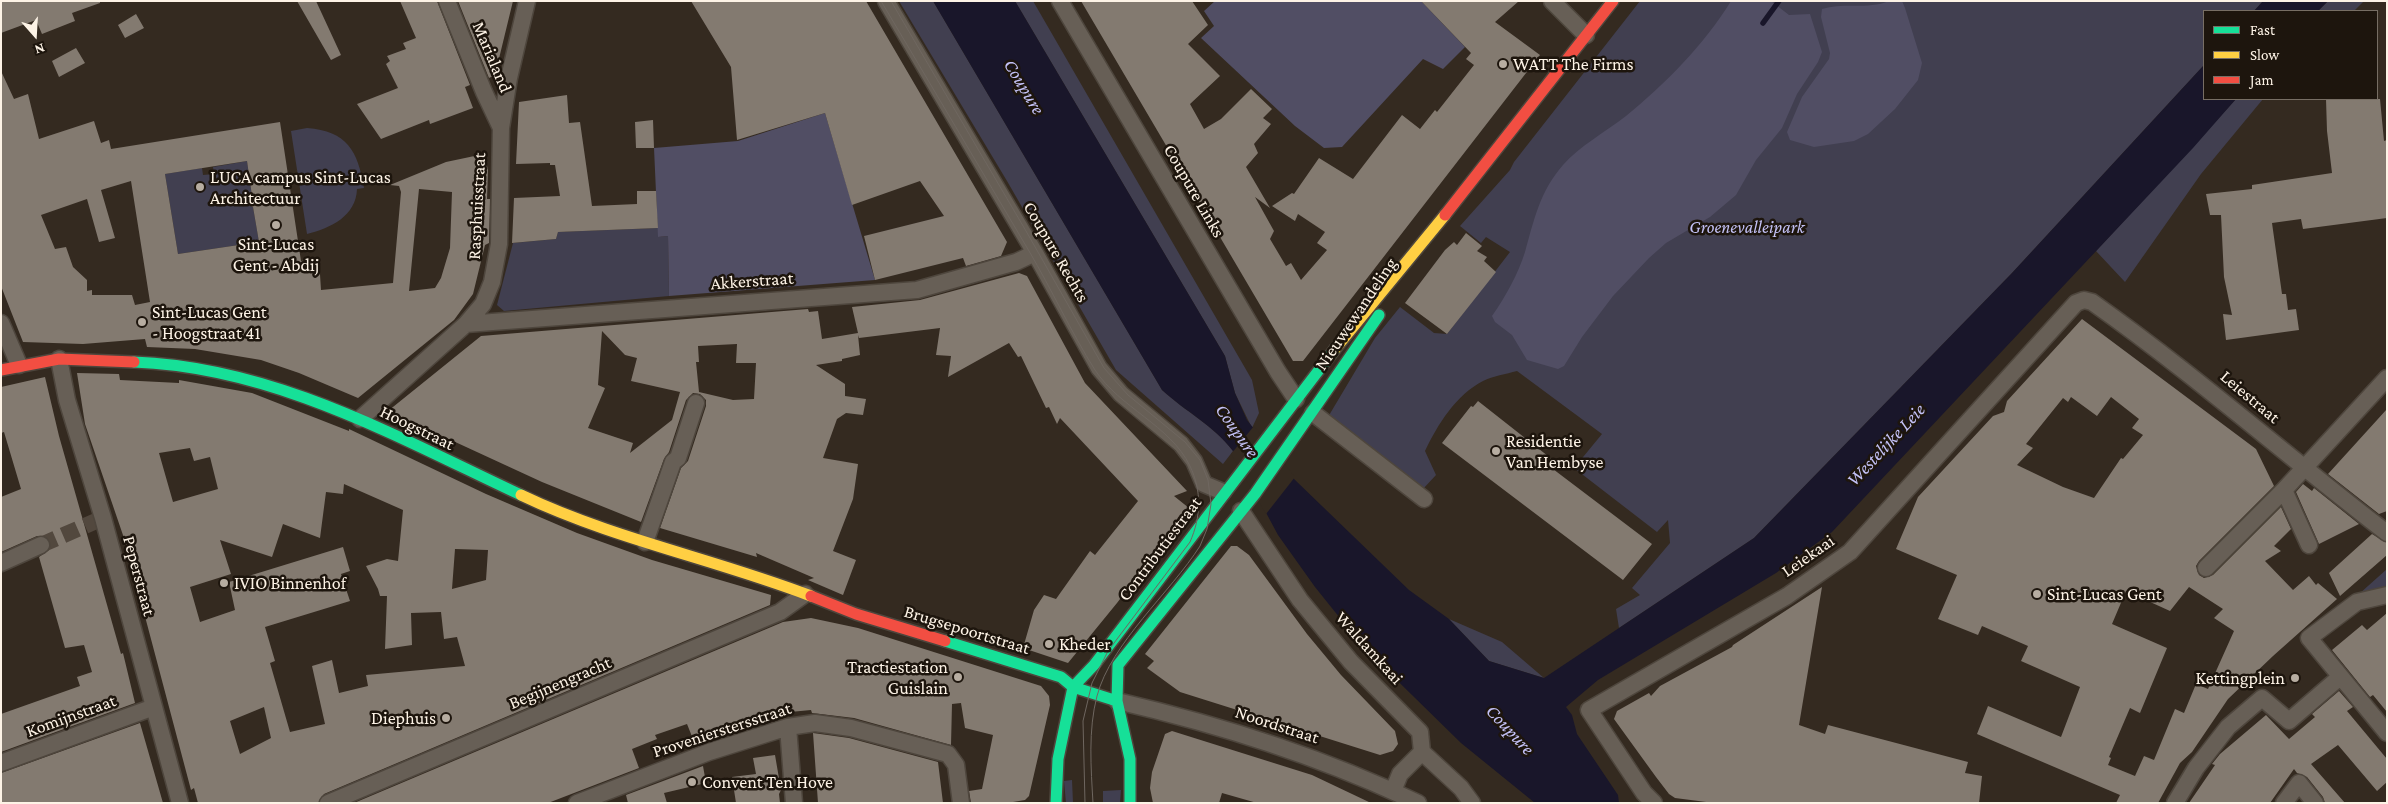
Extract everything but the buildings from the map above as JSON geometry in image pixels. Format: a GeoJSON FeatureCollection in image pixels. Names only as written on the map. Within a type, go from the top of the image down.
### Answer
{"type":"FeatureCollection","features":[{"type":"Feature","properties":{"kind":"main road","name":"Nieuwewandeling"},"geometry":{"type":"LineString","coordinates":[[1273,429],[1317,370],[1457,200],[1613,1]]}},
{"type":"Feature","properties":{"kind":"main road","name":"Nieuwewandeling"},"geometry":{"type":"LineString","coordinates":[[1240,511],[1252,498],[1313,413],[1457,200]]}},
{"type":"Feature","properties":{"kind":"main road","name":"Hoogstraat"},"geometry":{"type":"LineString","coordinates":[[1,370],[59,359],[139,362],[196,368],[259,381],[302,395],[360,419],[525,497],[645,542],[774,582],[805,594]]}},
{"type":"Feature","properties":{"kind":"main road","name":"Contributiestraat"},"geometry":{"type":"LineString","coordinates":[[1073,687],[1094,666],[1173,563],[1223,492],[1273,429]]}},
{"type":"Feature","properties":{"kind":"main road"},"geometry":{"type":"LineString","coordinates":[[1130,803],[1130,759],[1118,700],[1118,665],[1240,511]]}},
{"type":"Feature","properties":{"kind":"main road","name":"Brugsepoortstraat"},"geometry":{"type":"LineString","coordinates":[[805,594],[856,614],[1061,677],[1073,687],[1118,700]]}},
{"type":"Feature","properties":{"kind":"main road"},"geometry":{"type":"LineString","coordinates":[[1056,803],[1055,784],[1060,738],[1073,687]]}},
{"type":"Feature","properties":{"kind":"street","name":"Marialand"},"geometry":{"type":"LineString","coordinates":[[447,1],[484,92],[501,128]]}},
{"type":"Feature","properties":{"kind":"street","name":"Rasphuisstraat"},"geometry":{"type":"LineString","coordinates":[[360,419],[466,324],[483,304],[492,282],[499,244],[501,128],[509,78],[526,1]]}},
{"type":"Feature","properties":{"kind":"street","name":"Coupure Rechts"},"geometry":{"type":"LineString","coordinates":[[886,1],[1107,379],[1121,394],[1181,444],[1194,460],[1204,484],[1223,492]]}},
{"type":"Feature","properties":{"kind":"street","name":"Coupure Links"},"geometry":{"type":"LineString","coordinates":[[1060,1],[1278,372],[1296,399]]}},
{"type":"Feature","properties":{"kind":"street"},"geometry":{"type":"LineString","coordinates":[[1552,1],[1586,35]]}},
{"type":"Feature","properties":{"kind":"street","name":"Akkerstraat"},"geometry":{"type":"LineString","coordinates":[[466,324],[917,290],[1016,262],[1035,253]]}},
{"type":"Feature","properties":{"kind":"street","name":"Leiestraat"},"geometry":{"type":"LineString","coordinates":[[2084,300],[2092,302],[2207,387],[2304,469],[2387,533]]}},
{"type":"Feature","properties":{"kind":"street","name":"Leiekaai"},"geometry":{"type":"LineString","coordinates":[[1654,803],[1644,793],[1589,710],[1787,596],[1850,552],[2076,303],[2084,300]]}},
{"type":"Feature","properties":{"kind":"street"},"geometry":{"type":"LineString","coordinates":[[1,323],[20,365]]}},
{"type":"Feature","properties":{"kind":"street","name":"Peperstraat"},"geometry":{"type":"LineString","coordinates":[[59,359],[66,400],[103,518],[180,803]]}},
{"type":"Feature","properties":{"kind":"street"},"geometry":{"type":"LineString","coordinates":[[2206,568],[2284,490],[2387,378]]}},
{"type":"Feature","properties":{"kind":"street"},"geometry":{"type":"LineString","coordinates":[[645,542],[673,462],[678,458],[696,403]]}},
{"type":"Feature","properties":{"kind":"street"},"geometry":{"type":"LineString","coordinates":[[1313,413],[1424,499]]}},
{"type":"Feature","properties":{"kind":"street"},"geometry":{"type":"LineString","coordinates":[[2284,490],[2310,545]]}},
{"type":"Feature","properties":{"kind":"street","name":"Waldamkaai"},"geometry":{"type":"LineString","coordinates":[[1240,511],[1306,608],[1351,662],[1420,732],[1422,752]]}},
{"type":"Feature","properties":{"kind":"street"},"geometry":{"type":"LineString","coordinates":[[1,562],[41,545]]}},
{"type":"Feature","properties":{"kind":"street","name":"Begijnengracht"},"geometry":{"type":"LineString","coordinates":[[328,803],[780,612],[805,594]]}},
{"type":"Feature","properties":{"kind":"street"},"geometry":{"type":"LineString","coordinates":[[2387,595],[2357,602],[2309,638],[2387,733]]}},
{"type":"Feature","properties":{"kind":"street"},"geometry":{"type":"LineString","coordinates":[[2175,803],[2196,768],[2228,727],[2262,698],[2290,721],[2340,676]]}},
{"type":"Feature","properties":{"kind":"street","name":"Noordstraat"},"geometry":{"type":"LineString","coordinates":[[1118,700],[1178,715],[1288,748],[1418,803]]}},
{"type":"Feature","properties":{"kind":"street","name":"Komijnstraat"},"geometry":{"type":"LineString","coordinates":[[1,763],[154,707]]}},
{"type":"Feature","properties":{"kind":"street","name":"Provenierstersstraat"},"geometry":{"type":"LineString","coordinates":[[578,803],[709,752],[788,727],[815,723],[851,728],[948,754],[956,765],[961,803]]}},
{"type":"Feature","properties":{"kind":"street"},"geometry":{"type":"LineString","coordinates":[[788,727],[794,803]]}},
{"type":"Feature","properties":{"kind":"street"},"geometry":{"type":"LineString","coordinates":[[1393,791],[1400,774],[1422,752],[1461,788],[1472,803]]}},
{"type":"Feature","properties":{"kind":"street"},"geometry":{"type":"LineString","coordinates":[[2284,803],[2299,784],[2315,803]]}},
{"type":"Feature","properties":{"kind":"green space"},"geometry":{"type":"Polygon","coordinates":[[[899,1],[933,1],[1162,390],[1208,426],[1233,451],[1223,464],[1116,370],[1007,181],[899,1]]]}},
{"type":"Feature","properties":{"kind":"green space"},"geometry":{"type":"Polygon","coordinates":[[[1015,1],[1033,1],[1252,380],[1259,413],[1252,428],[1235,393],[1225,356],[1015,1]]]}},
{"type":"Feature","properties":{"kind":"green space","name":"Groenevalleipark"},"geometry":{"type":"Polygon","coordinates":[[[1640,1],[2263,1],[2255,10],[2203,10],[2203,66],[2012,273],[1754,538],[1619,628],[1616,609],[1640,595],[1632,588],[1670,543],[1668,520],[1657,532],[1574,468],[1602,434],[1517,371],[1483,381],[1456,402],[1425,451],[1436,475],[1423,489],[1328,417],[1375,338],[1400,307],[1434,333],[1447,334],[1510,252],[1486,237],[1481,243],[1460,226],[1510,170],[1514,162],[1640,1]]]}},
{"type":"Feature","properties":{"kind":"green space"},"geometry":{"type":"Polygon","coordinates":[[[2328,1],[2364,1],[2355,10],[2319,10],[2328,1]]]}},
{"type":"Feature","properties":{"kind":"green space"},"geometry":{"type":"Polygon","coordinates":[[[2235,100],[2262,100],[2201,174],[2125,282],[2096,251],[2235,100]]]}},
{"type":"Feature","properties":{"kind":"green space"},"geometry":{"type":"Polygon","coordinates":[[[307,128],[332,133],[348,145],[358,163],[364,188],[357,189],[352,207],[341,219],[325,228],[307,234],[291,131],[307,128]]]}},
{"type":"Feature","properties":{"kind":"green space"},"geometry":{"type":"Polygon","coordinates":[[[247,161],[252,196],[249,198],[250,206],[253,207],[259,242],[178,254],[165,174],[202,168],[203,175],[214,174],[213,167],[247,161]]]}},
{"type":"Feature","properties":{"kind":"green space"},"geometry":{"type":"Polygon","coordinates":[[[658,228],[658,237],[668,236],[669,296],[504,311],[497,305],[513,243],[556,239],[558,232],[658,228]]]}},
{"type":"Feature","properties":{"kind":"green space"},"geometry":{"type":"Polygon","coordinates":[[[2387,569],[2387,588],[2359,594],[2387,569]]]}},
{"type":"Feature","properties":{"kind":"green space"},"geometry":{"type":"Polygon","coordinates":[[[1449,619],[1502,642],[1544,678],[1489,661],[1449,619]]]}},
{"type":"Feature","properties":{"kind":"green space"},"geometry":{"type":"Polygon","coordinates":[[[1072,780],[1073,803],[1066,803],[1064,781],[1072,780]]]}},
{"type":"Feature","properties":{"kind":"green space"},"geometry":{"type":"Polygon","coordinates":[[[1121,790],[1120,803],[1103,803],[1103,791],[1121,790]]]}},
{"type":"Feature","properties":{"kind":"shaded area"},"geometry":{"type":"Polygon","coordinates":[[[1215,1],[1421,1],[1465,47],[1443,69],[1423,59],[1342,147],[1324,148],[1295,126],[1201,38],[1214,26],[1204,11],[1215,1]]]}},
{"type":"Feature","properties":{"kind":"shaded area"},"geometry":{"type":"Polygon","coordinates":[[[1731,1],[1771,1],[1789,15],[1810,14],[1822,52],[1818,62],[1797,94],[1782,128],[1756,160],[1736,195],[1710,217],[1666,243],[1649,258],[1613,296],[1582,337],[1564,366],[1558,369],[1527,360],[1512,335],[1495,322],[1492,316],[1507,293],[1519,268],[1539,206],[1549,185],[1570,158],[1626,116],[1683,63],[1709,33],[1731,1]]]}},
{"type":"Feature","properties":{"kind":"shaded area"},"geometry":{"type":"Polygon","coordinates":[[[1889,1],[1902,1],[1905,8],[1922,63],[1918,80],[1895,109],[1868,134],[1854,141],[1814,147],[1790,140],[1787,132],[1802,97],[1829,59],[1830,53],[1821,17],[1822,9],[1839,6],[1881,4],[1889,1]]]}},
{"type":"Feature","properties":{"kind":"shaded area"},"geometry":{"type":"Polygon","coordinates":[[[825,113],[875,280],[669,296],[668,236],[658,237],[654,148],[738,141],[825,113]]]}},
{"type":"Feature","properties":{"kind":"water"},"geometry":{"type":"Polygon","coordinates":[[[933,1],[1015,1],[1225,356],[1235,393],[1247,420],[1294,479],[1409,590],[1449,619],[1489,661],[1544,678],[1754,538],[2012,273],[2203,66],[2203,100],[2235,100],[2193,148],[1832,532],[1776,573],[1598,680],[1566,707],[1572,715],[1577,734],[1618,795],[1619,803],[1535,803],[1461,743],[1364,648],[1315,587],[1278,535],[1233,451],[1208,426],[1162,390],[933,1]]]}},
{"type":"Feature","properties":{"kind":"water"},"geometry":{"type":"Polygon","coordinates":[[[2263,1],[2328,1],[2319,10],[2255,10],[2263,1]]]}},
{"type":"Feature","properties":{"kind":"pier"},"geometry":{"type":"Polygon","coordinates":[[[1254,426],[1295,477],[1266,514],[1231,454],[1254,426]]]}},
{"type":"Feature","properties":{"kind":"waterway"},"geometry":{"type":"LineString","coordinates":[[1763,23],[1779,1]]}},
{"type":"Feature","properties":{"kind":"tunnel"},"geometry":{"type":"LineString","coordinates":[[41,545],[103,518]]}},
{"type":"Feature","properties":{"kind":"tram line"},"geometry":{"type":"LineString","coordinates":[[881,1],[1029,251],[1095,370],[1118,395],[1170,439],[1190,466],[1197,485],[1198,514],[1190,542],[1108,651],[1092,683],[1083,721],[1085,803]]}},
{"type":"Feature","properties":{"kind":"tram line"},"geometry":{"type":"LineString","coordinates":[[891,1],[1104,368],[1128,395],[1185,442],[1200,460],[1208,480],[1211,504],[1207,529],[1200,546],[1188,564],[1142,619],[1104,676],[1097,696],[1092,722],[1091,763],[1093,803]]}},
{"type":"Feature","properties":{"kind":"traffic: fast"},"geometry":{"type":"LineString","coordinates":[[1130,803],[1130,759],[1117,701],[1118,665],[1255,494],[1379,315]]}},
{"type":"Feature","properties":{"kind":"traffic: fast"},"geometry":{"type":"LineString","coordinates":[[1073,687],[1094,665],[1335,349]]}},
{"type":"Feature","properties":{"kind":"traffic: fast"},"geometry":{"type":"LineString","coordinates":[[134,362],[186,367],[236,377],[285,391],[381,429],[521,495]]}},
{"type":"Feature","properties":{"kind":"traffic: fast"},"geometry":{"type":"LineString","coordinates":[[945,641],[1061,677],[1073,687],[1117,701]]}},
{"type":"Feature","properties":{"kind":"traffic: fast"},"geometry":{"type":"LineString","coordinates":[[1056,803],[1058,759],[1073,687]]}},
{"type":"Feature","properties":{"kind":"traffic: slow"},"geometry":{"type":"LineString","coordinates":[[1335,349],[1445,215]]}},
{"type":"Feature","properties":{"kind":"traffic: slow"},"geometry":{"type":"LineString","coordinates":[[521,495],[628,537],[811,596]]}},
{"type":"Feature","properties":{"kind":"traffic: jam"},"geometry":{"type":"LineString","coordinates":[[1445,215],[1613,1]]}},
{"type":"Feature","properties":{"kind":"traffic: jam"},"geometry":{"type":"LineString","coordinates":[[1,370],[59,359],[134,362]]}},
{"type":"Feature","properties":{"kind":"traffic: jam"},"geometry":{"type":"LineString","coordinates":[[811,596],[856,614],[945,641]]}},
{"type":"Feature","properties":{"kind":"place","name":"WATT The Firms"},"geometry":{"type":"Point","coordinates":[1503,64]}},
{"type":"Feature","properties":{"kind":"place","name":"LUCA campus Sint-Lucas Architectuur"},"geometry":{"type":"Point","coordinates":[200,187]}},
{"type":"Feature","properties":{"kind":"place","name":"Sint-Lucas Gent - Abdij"},"geometry":{"type":"Point","coordinates":[276,225]}},
{"type":"Feature","properties":{"kind":"place","name":"Sint-Lucas Gent - Hoogstraat 41"},"geometry":{"type":"Point","coordinates":[142,322]}},
{"type":"Feature","properties":{"kind":"place","name":"Residentie Van Hembyse"},"geometry":{"type":"Point","coordinates":[1496,451]}},
{"type":"Feature","properties":{"kind":"place","name":"IVIO Binnenhof"},"geometry":{"type":"Point","coordinates":[224,583]}},
{"type":"Feature","properties":{"kind":"place","name":"Sint-Lucas Gent"},"geometry":{"type":"Point","coordinates":[2037,594]}},
{"type":"Feature","properties":{"kind":"place","name":"Kheder"},"geometry":{"type":"Point","coordinates":[1049,644]}},
{"type":"Feature","properties":{"kind":"place","name":"Tractiestation Guislain"},"geometry":{"type":"Point","coordinates":[958,677]}},
{"type":"Feature","properties":{"kind":"place","name":"Kettingplein"},"geometry":{"type":"Point","coordinates":[2295,678]}},
{"type":"Feature","properties":{"kind":"place","name":"Diephuis"},"geometry":{"type":"Point","coordinates":[446,718]}},
{"type":"Feature","properties":{"kind":"place","name":"Convent Ten Hove"},"geometry":{"type":"Point","coordinates":[692,782]}},
{"type":"Feature","properties":{"kind":"water label","name":"Coupure"},"geometry":{"type":"Point","coordinates":[1024,87]}},
{"type":"Feature","properties":{"kind":"water label","name":"Coupure"},"geometry":{"type":"Point","coordinates":[1237,431]}},
{"type":"Feature","properties":{"kind":"water label","name":"Westelijke Leie"},"geometry":{"type":"Point","coordinates":[1886,445]}},
{"type":"Feature","properties":{"kind":"water label","name":"Coupure"},"geometry":{"type":"Point","coordinates":[1510,730]}}]}
